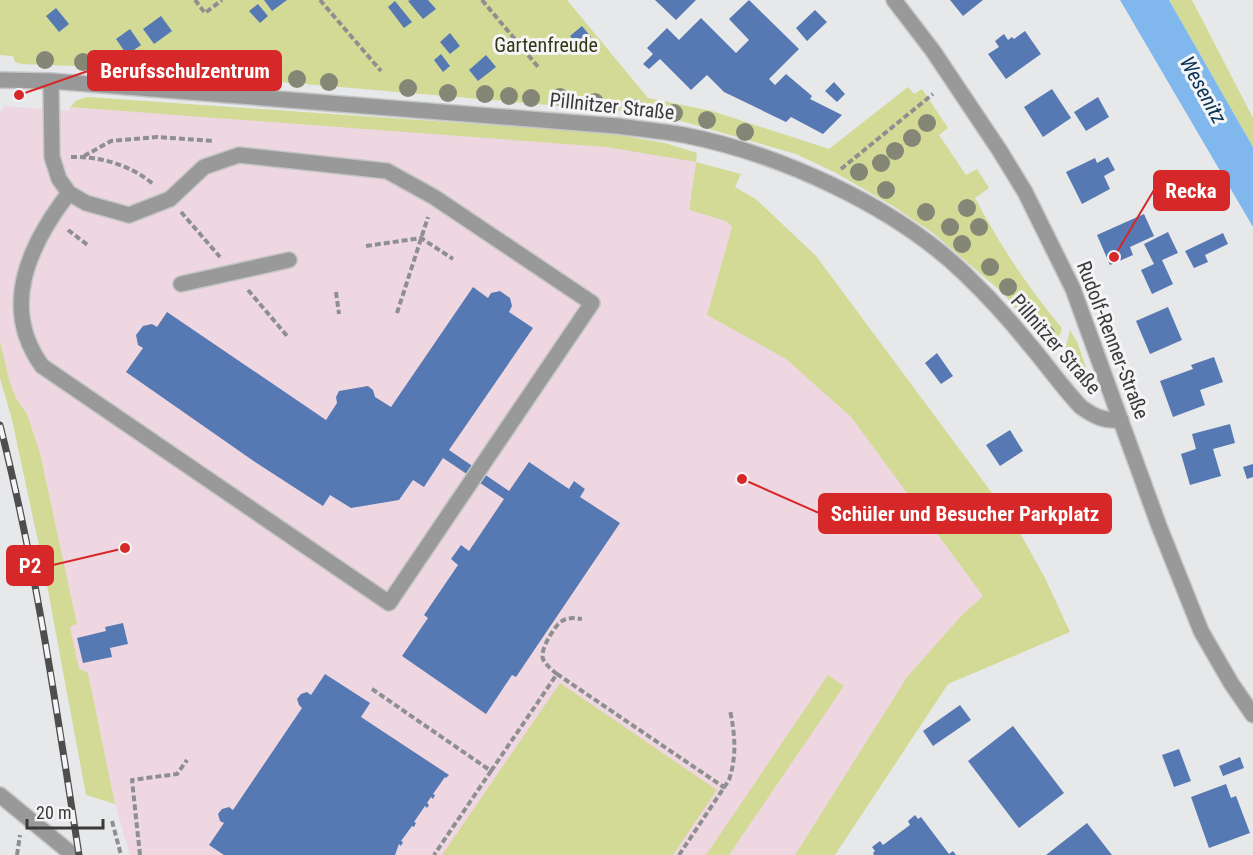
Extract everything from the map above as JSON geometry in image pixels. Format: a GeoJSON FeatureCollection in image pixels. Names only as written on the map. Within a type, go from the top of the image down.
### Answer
{"type":"FeatureCollection","features":[{"type":"Feature","properties":{"kind":"street","name":"Rudolf-Renner-Straße"},"geometry":{"type":"LineString","coordinates":[[894,0],[933,51],[1025,192],[1073,289],[1159,526],[1201,631],[1231,683],[1253,715]]}},
{"type":"Feature","properties":{"kind":"street","name":"Pillnitzer Straße"},"geometry":{"type":"LineString","coordinates":[[0,80],[51,81],[616,126],[685,135],[743,150],[792,167],[831,184],[884,214],[924,241],[962,272],[997,307],[1081,407],[1096,418],[1108,421],[1121,420]]}},
{"type":"Feature","properties":{"kind":"street"},"geometry":{"type":"LineString","coordinates":[[51,81],[52,157],[59,179],[69,194],[86,203],[129,215],[170,199],[204,167],[239,155],[387,171],[434,197],[592,303],[389,603],[42,366],[30,354],[21,339],[14,306],[18,272],[49,219],[69,194]]}},
{"type":"Feature","properties":{"kind":"street"},"geometry":{"type":"LineString","coordinates":[[181,284],[289,260]]}},
{"type":"Feature","properties":{"kind":"street"},"geometry":{"type":"LineString","coordinates":[[0,795],[73,855]]}},
{"type":"Feature","properties":{"kind":"path"},"geometry":{"type":"LineString","coordinates":[[195,0],[205,13],[222,0]]}},
{"type":"Feature","properties":{"kind":"path"},"geometry":{"type":"LineString","coordinates":[[320,0],[381,71]]}},
{"type":"Feature","properties":{"kind":"path"},"geometry":{"type":"LineString","coordinates":[[482,0],[539,68]]}},
{"type":"Feature","properties":{"kind":"path"},"geometry":{"type":"LineString","coordinates":[[836,173],[933,94]]}},
{"type":"Feature","properties":{"kind":"path"},"geometry":{"type":"LineString","coordinates":[[52,157],[84,156],[121,165],[145,177],[170,199],[288,337]]}},
{"type":"Feature","properties":{"kind":"path"},"geometry":{"type":"LineString","coordinates":[[70,232],[89,246]]}},
{"type":"Feature","properties":{"kind":"path"},"geometry":{"type":"LineString","coordinates":[[366,246],[420,238],[453,259]]}},
{"type":"Feature","properties":{"kind":"path"},"geometry":{"type":"LineString","coordinates":[[336,292],[339,314]]}},
{"type":"Feature","properties":{"kind":"path"},"geometry":{"type":"LineString","coordinates":[[582,619],[570,618],[560,622],[544,646],[543,659],[557,674],[725,788]]}},
{"type":"Feature","properties":{"kind":"path"},"geometry":{"type":"LineString","coordinates":[[434,855],[557,674]]}},
{"type":"Feature","properties":{"kind":"path"},"geometry":{"type":"LineString","coordinates":[[372,689],[491,771]]}},
{"type":"Feature","properties":{"kind":"path"},"geometry":{"type":"LineString","coordinates":[[679,855],[725,788],[735,755],[735,735],[730,710]]}},
{"type":"Feature","properties":{"kind":"path"},"geometry":{"type":"LineString","coordinates":[[140,855],[132,780],[177,774],[187,760]]}},
{"type":"Feature","properties":{"kind":"path"},"geometry":{"type":"LineString","coordinates":[[112,821],[122,855]]}},
{"type":"Feature","properties":{"kind":"shaded area"},"geometry":{"type":"Polygon","coordinates":[[[5,106],[68,111],[70,107],[423,132],[606,147],[696,161],[689,210],[726,221],[732,227],[707,315],[786,359],[851,417],[983,596],[961,616],[907,677],[795,855],[130,855],[115,804],[88,673],[79,669],[69,627],[77,624],[40,453],[27,414],[17,400],[10,383],[0,341],[0,112],[5,106]]]}},
{"type":"Feature","properties":{"kind":"green space","name":"Gartenfreude"},"geometry":{"type":"Polygon","coordinates":[[[0,0],[567,0],[648,98],[712,111],[829,149],[908,87],[914,94],[922,89],[948,128],[939,135],[966,175],[977,169],[989,188],[975,198],[994,233],[1026,282],[1062,328],[1055,349],[1051,352],[1004,294],[933,233],[893,206],[836,173],[796,154],[657,114],[102,67],[22,64],[15,62],[13,56],[0,55],[0,0]]]}},
{"type":"Feature","properties":{"kind":"green space"},"geometry":{"type":"Polygon","coordinates":[[[1169,0],[1192,0],[1253,118],[1253,147],[1169,0]]]}},
{"type":"Feature","properties":{"kind":"green space"},"geometry":{"type":"Polygon","coordinates":[[[88,97],[608,133],[665,143],[697,153],[696,162],[606,147],[70,107],[77,100],[88,97]]]}},
{"type":"Feature","properties":{"kind":"green space"},"geometry":{"type":"Polygon","coordinates":[[[696,162],[741,174],[735,187],[757,200],[816,256],[1015,524],[1045,578],[1070,632],[948,684],[835,855],[795,855],[907,677],[961,616],[983,596],[851,417],[786,359],[707,315],[732,227],[726,221],[689,210],[696,162]]]}},
{"type":"Feature","properties":{"kind":"green space"},"geometry":{"type":"Polygon","coordinates":[[[1070,330],[1077,342],[1091,381],[1087,387],[1082,387],[1062,363],[1070,330]]]}},
{"type":"Feature","properties":{"kind":"green space"},"geometry":{"type":"Polygon","coordinates":[[[0,341],[10,383],[17,400],[27,414],[40,453],[77,624],[70,627],[79,669],[88,673],[115,804],[86,795],[44,569],[12,420],[0,378],[0,341]]]}},
{"type":"Feature","properties":{"kind":"green space"},"geometry":{"type":"Polygon","coordinates":[[[828,675],[844,686],[729,855],[706,855],[828,675]]]}},
{"type":"Feature","properties":{"kind":"green space"},"geometry":{"type":"Polygon","coordinates":[[[560,683],[717,790],[673,855],[442,855],[560,683]]]}},
{"type":"Feature","properties":{"kind":"water","name":"Wesenitz"},"geometry":{"type":"Polygon","coordinates":[[[1120,0],[1169,0],[1253,147],[1253,227],[1120,0]]]}},
{"type":"Feature","properties":{"kind":"building"},"geometry":{"type":"Polygon","coordinates":[[[264,0],[287,0],[272,11],[264,0]]]}},
{"type":"Feature","properties":{"kind":"building"},"geometry":{"type":"Polygon","coordinates":[[[428,0],[436,9],[423,19],[408,1],[428,0]]]}},
{"type":"Feature","properties":{"kind":"building"},"geometry":{"type":"Polygon","coordinates":[[[655,0],[696,0],[676,20],[655,0]]]}},
{"type":"Feature","properties":{"kind":"building"},"geometry":{"type":"Polygon","coordinates":[[[749,0],[799,49],[769,79],[775,85],[786,74],[812,96],[810,99],[842,115],[823,134],[791,117],[786,122],[724,92],[707,75],[691,90],[660,59],[649,69],[643,64],[653,54],[647,48],[667,28],[679,40],[701,18],[736,53],[749,40],[729,19],[749,0]]]}},
{"type":"Feature","properties":{"kind":"building"},"geometry":{"type":"Polygon","coordinates":[[[950,0],[983,0],[963,16],[950,0]]]}},
{"type":"Feature","properties":{"kind":"building"},"geometry":{"type":"Polygon","coordinates":[[[395,1],[412,22],[404,28],[388,7],[395,1]]]}},
{"type":"Feature","properties":{"kind":"building"},"geometry":{"type":"Polygon","coordinates":[[[258,4],[268,16],[260,23],[249,11],[258,4]]]}},
{"type":"Feature","properties":{"kind":"building"},"geometry":{"type":"Polygon","coordinates":[[[56,8],[69,24],[59,32],[46,16],[56,8]]]}},
{"type":"Feature","properties":{"kind":"building"},"geometry":{"type":"Polygon","coordinates":[[[815,10],[827,22],[807,41],[796,28],[815,10]]]}},
{"type":"Feature","properties":{"kind":"building"},"geometry":{"type":"Polygon","coordinates":[[[161,16],[172,31],[154,44],[143,29],[161,16]]]}},
{"type":"Feature","properties":{"kind":"building"},"geometry":{"type":"Polygon","coordinates":[[[582,26],[591,37],[579,47],[570,36],[582,26]]]}},
{"type":"Feature","properties":{"kind":"building"},"geometry":{"type":"Polygon","coordinates":[[[130,29],[141,45],[127,55],[116,39],[130,29]]]}},
{"type":"Feature","properties":{"kind":"building"},"geometry":{"type":"Polygon","coordinates":[[[1025,31],[1041,54],[1006,79],[988,54],[999,47],[995,41],[1004,34],[1008,40],[1012,37],[1014,39],[1025,31]]]}},
{"type":"Feature","properties":{"kind":"building"},"geometry":{"type":"Polygon","coordinates":[[[450,33],[460,46],[450,54],[440,42],[450,33]]]}},
{"type":"Feature","properties":{"kind":"building"},"geometry":{"type":"Polygon","coordinates":[[[441,54],[450,66],[443,72],[434,60],[441,54]]]}},
{"type":"Feature","properties":{"kind":"building"},"geometry":{"type":"Polygon","coordinates":[[[486,55],[496,67],[478,81],[469,70],[486,55]]]}},
{"type":"Feature","properties":{"kind":"building"},"geometry":{"type":"Polygon","coordinates":[[[834,82],[845,94],[837,102],[825,91],[834,82]]]}},
{"type":"Feature","properties":{"kind":"building"},"geometry":{"type":"Polygon","coordinates":[[[1052,89],[1071,118],[1043,137],[1024,107],[1052,89]]]}},
{"type":"Feature","properties":{"kind":"building"},"geometry":{"type":"Polygon","coordinates":[[[1098,97],[1109,117],[1086,131],[1074,112],[1098,97]]]}},
{"type":"Feature","properties":{"kind":"building"},"geometry":{"type":"Polygon","coordinates":[[[1108,157],[1115,170],[1104,176],[1110,189],[1082,204],[1066,172],[1095,158],[1097,163],[1108,157]]]}},
{"type":"Feature","properties":{"kind":"building"},"geometry":{"type":"Polygon","coordinates":[[[1144,214],[1154,236],[1130,247],[1133,255],[1110,265],[1097,235],[1144,214]]]}},
{"type":"Feature","properties":{"kind":"building"},"geometry":{"type":"Polygon","coordinates":[[[1168,232],[1178,253],[1162,260],[1173,284],[1152,294],[1141,270],[1154,264],[1144,244],[1168,232]]]}},
{"type":"Feature","properties":{"kind":"building"},"geometry":{"type":"Polygon","coordinates":[[[1223,233],[1228,244],[1205,255],[1208,262],[1194,268],[1185,251],[1223,233]]]}},
{"type":"Feature","properties":{"kind":"building"},"geometry":{"type":"Polygon","coordinates":[[[473,287],[488,298],[491,293],[500,291],[510,298],[512,306],[509,312],[533,328],[449,450],[509,491],[529,462],[569,489],[574,481],[585,489],[580,497],[620,523],[516,677],[512,675],[486,714],[402,656],[428,618],[424,615],[458,565],[451,559],[461,545],[469,551],[504,499],[443,458],[424,487],[413,480],[399,500],[351,508],[330,495],[323,506],[255,462],[126,372],[143,348],[138,345],[136,335],[143,326],[152,324],[157,327],[167,312],[326,420],[337,403],[336,397],[339,391],[368,386],[373,390],[375,397],[391,407],[473,287]]]}},
{"type":"Feature","properties":{"kind":"building"},"geometry":{"type":"Polygon","coordinates":[[[1168,307],[1182,340],[1150,354],[1136,321],[1168,307]]]}},
{"type":"Feature","properties":{"kind":"building"},"geometry":{"type":"Polygon","coordinates":[[[937,353],[953,376],[941,384],[925,363],[937,353]]]}},
{"type":"Feature","properties":{"kind":"building"},"geometry":{"type":"Polygon","coordinates":[[[1214,357],[1223,382],[1200,390],[1205,405],[1173,417],[1160,381],[1193,369],[1191,365],[1214,357]]]}},
{"type":"Feature","properties":{"kind":"building"},"geometry":{"type":"Polygon","coordinates":[[[1230,424],[1235,443],[1213,449],[1221,476],[1190,485],[1181,454],[1196,449],[1192,434],[1230,424]]]}},
{"type":"Feature","properties":{"kind":"building"},"geometry":{"type":"Polygon","coordinates":[[[1010,430],[1023,451],[1000,466],[986,445],[1010,430]]]}},
{"type":"Feature","properties":{"kind":"building"},"geometry":{"type":"Polygon","coordinates":[[[1253,464],[1253,477],[1247,479],[1243,467],[1253,464]]]}},
{"type":"Feature","properties":{"kind":"building"},"geometry":{"type":"Polygon","coordinates":[[[123,623],[128,644],[110,648],[112,657],[83,663],[77,638],[106,631],[105,627],[123,623]]]}},
{"type":"Feature","properties":{"kind":"building"},"geometry":{"type":"Polygon","coordinates":[[[325,674],[370,703],[361,717],[449,775],[433,794],[435,795],[433,799],[431,797],[427,803],[429,805],[427,808],[425,806],[414,822],[416,823],[414,827],[412,826],[401,841],[403,842],[401,846],[399,844],[395,855],[224,855],[209,845],[224,823],[220,821],[218,814],[222,809],[229,807],[233,810],[302,708],[297,699],[301,694],[307,692],[311,695],[325,674]]]}},
{"type":"Feature","properties":{"kind":"building"},"geometry":{"type":"Polygon","coordinates":[[[960,705],[971,720],[933,746],[923,731],[960,705]]]}},
{"type":"Feature","properties":{"kind":"building"},"geometry":{"type":"Polygon","coordinates":[[[1013,726],[1064,793],[1019,828],[968,761],[1013,726]]]}},
{"type":"Feature","properties":{"kind":"building"},"geometry":{"type":"Polygon","coordinates":[[[1179,749],[1191,781],[1174,787],[1162,755],[1179,749]]]}},
{"type":"Feature","properties":{"kind":"building"},"geometry":{"type":"Polygon","coordinates":[[[1240,757],[1244,768],[1223,776],[1219,766],[1240,757]]]}},
{"type":"Feature","properties":{"kind":"building"},"geometry":{"type":"Polygon","coordinates":[[[1226,784],[1231,798],[1236,796],[1250,833],[1209,848],[1191,797],[1226,784]]]}},
{"type":"Feature","properties":{"kind":"building"},"geometry":{"type":"Polygon","coordinates":[[[915,815],[918,819],[921,817],[949,854],[953,851],[956,855],[874,855],[875,851],[872,847],[880,841],[883,845],[910,825],[908,821],[915,815]]]}},
{"type":"Feature","properties":{"kind":"building"},"geometry":{"type":"Polygon","coordinates":[[[1087,823],[1112,855],[1046,855],[1087,823]]]}},
{"type":"Feature","properties":{"kind":"railway"},"geometry":{"type":"LineString","coordinates":[[0,425],[35,585],[79,855]]}},
{"type":"Feature","properties":{"kind":"place","name":"Berufsschulzentrum"},"geometry":{"type":"Point","coordinates":[19,95]}},
{"type":"Feature","properties":{"kind":"place","name":"Recka"},"geometry":{"type":"Point","coordinates":[1114,257]}},
{"type":"Feature","properties":{"kind":"place","name":"Schüler und Besucher Parkplatz"},"geometry":{"type":"Point","coordinates":[742,479]}},
{"type":"Feature","properties":{"kind":"place","name":"P2"},"geometry":{"type":"Point","coordinates":[125,548]}}]}
